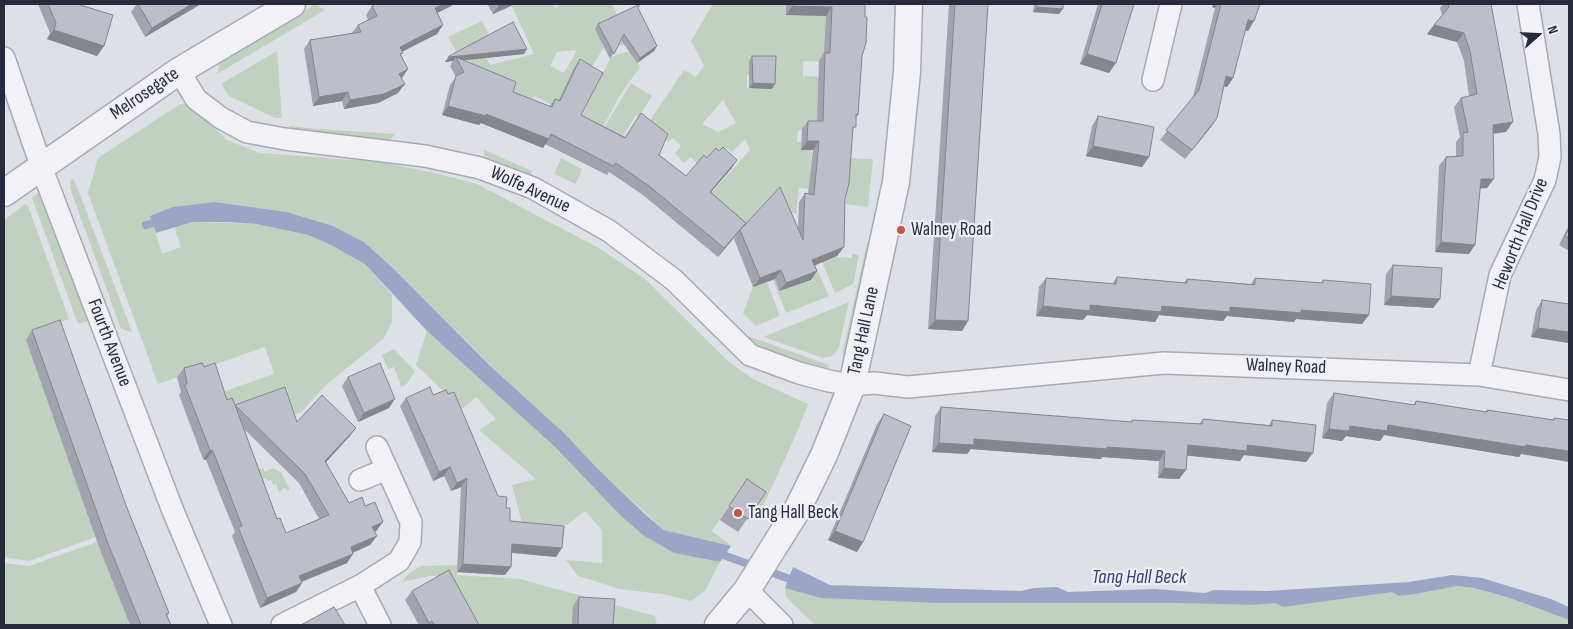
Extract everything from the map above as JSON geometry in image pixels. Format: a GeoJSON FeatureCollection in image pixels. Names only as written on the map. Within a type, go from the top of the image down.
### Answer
{"type":"FeatureCollection","features":[{"type":"Feature","properties":{"kind":"street","name":"Melrosegate"},"geometry":{"type":"LineString","coordinates":[[4,193],[179,71],[292,4]]}},
{"type":"Feature","properties":{"kind":"street","name":"Tang Hall Lane"},"geometry":{"type":"LineString","coordinates":[[718,625],[747,590],[797,510],[824,455],[852,385],[896,182],[907,72],[909,4]]}},
{"type":"Feature","properties":{"kind":"street"},"geometry":{"type":"LineString","coordinates":[[1153,80],[1172,4]]}},
{"type":"Feature","properties":{"kind":"street","name":"Heworth Hall Drive"},"geometry":{"type":"LineString","coordinates":[[1479,374],[1500,276],[1545,180],[1550,157],[1549,134],[1528,4]]}},
{"type":"Feature","properties":{"kind":"street","name":"Fourth Avenue"},"geometry":{"type":"LineString","coordinates":[[4,58],[42,166],[173,511],[221,625]]}},
{"type":"Feature","properties":{"kind":"street","name":"Wolfe Avenue"},"geometry":{"type":"LineString","coordinates":[[179,71],[196,99],[221,118],[247,132],[285,139],[426,156],[480,168],[533,188],[609,231],[674,280],[750,355],[799,372],[852,385]]}},
{"type":"Feature","properties":{"kind":"street","name":"Walney Road"},"geometry":{"type":"LineString","coordinates":[[852,385],[874,384],[908,387],[1164,363],[1479,374],[1569,390]]}},
{"type":"Feature","properties":{"kind":"street"},"geometry":{"type":"LineString","coordinates":[[282,625],[360,586],[399,561],[410,542],[411,522],[377,447]]}},
{"type":"Feature","properties":{"kind":"street"},"geometry":{"type":"LineString","coordinates":[[360,480],[387,469]]}},
{"type":"Feature","properties":{"kind":"street"},"geometry":{"type":"LineString","coordinates":[[360,586],[380,625]]}},
{"type":"Feature","properties":{"kind":"street"},"geometry":{"type":"LineString","coordinates":[[747,590],[782,625]]}},
{"type":"Feature","properties":{"kind":"green space"},"geometry":{"type":"Polygon","coordinates":[[[315,4],[325,10],[217,74],[220,62],[315,4]]]}},
{"type":"Feature","properties":{"kind":"green space"},"geometry":{"type":"Polygon","coordinates":[[[511,4],[553,4],[555,8],[562,4],[612,4],[632,44],[616,46],[602,42],[604,47],[587,75],[556,107],[534,96],[528,109],[480,88],[468,60],[462,63],[448,37],[482,21],[490,37],[480,44],[490,65],[534,54],[511,4]],[[577,50],[557,52],[550,66],[564,73],[577,50]]]}},
{"type":"Feature","properties":{"kind":"green space"},"geometry":{"type":"Polygon","coordinates":[[[713,4],[795,4],[786,15],[828,16],[826,62],[803,61],[803,76],[821,77],[818,130],[798,130],[797,142],[802,142],[801,149],[812,150],[809,189],[799,188],[796,214],[780,210],[739,232],[704,201],[750,150],[745,139],[732,152],[725,147],[717,155],[698,164],[691,157],[684,163],[675,153],[681,146],[673,138],[669,142],[647,125],[684,70],[696,77],[704,66],[691,41],[713,4]],[[747,75],[747,88],[772,88],[772,76],[747,75]],[[723,100],[702,124],[718,132],[736,123],[723,100]]]}},
{"type":"Feature","properties":{"kind":"green space"},"geometry":{"type":"Polygon","coordinates":[[[277,51],[282,118],[275,118],[229,96],[221,84],[277,51]]]}},
{"type":"Feature","properties":{"kind":"green space"},"geometry":{"type":"Polygon","coordinates":[[[629,51],[640,67],[620,95],[598,136],[577,125],[611,57],[629,51]]]}},
{"type":"Feature","properties":{"kind":"green space"},"geometry":{"type":"Polygon","coordinates":[[[631,83],[652,96],[639,117],[636,115],[620,141],[602,131],[631,83]]]}},
{"type":"Feature","properties":{"kind":"green space"},"geometry":{"type":"Polygon","coordinates":[[[180,104],[191,105],[227,140],[260,153],[379,162],[435,173],[477,184],[599,248],[645,279],[730,363],[753,379],[808,404],[762,508],[738,493],[712,531],[731,546],[664,530],[597,468],[564,433],[487,363],[395,270],[364,242],[333,226],[287,212],[215,202],[150,216],[162,254],[181,247],[174,226],[192,222],[256,224],[308,235],[331,245],[366,265],[392,295],[392,322],[384,338],[326,385],[301,412],[231,438],[279,396],[289,392],[285,388],[227,407],[222,392],[274,374],[265,347],[158,384],[88,193],[98,158],[180,104]]]}},
{"type":"Feature","properties":{"kind":"green space"},"geometry":{"type":"Polygon","coordinates":[[[290,126],[395,134],[390,140],[317,135],[290,132],[290,126]]]}},
{"type":"Feature","properties":{"kind":"green space"},"geometry":{"type":"Polygon","coordinates":[[[484,150],[532,171],[531,176],[484,156],[484,150]]]}},
{"type":"Feature","properties":{"kind":"green space"},"geometry":{"type":"Polygon","coordinates":[[[561,158],[582,169],[576,184],[554,174],[561,158]]]}},
{"type":"Feature","properties":{"kind":"green space"},"geometry":{"type":"Polygon","coordinates":[[[849,158],[873,159],[868,207],[846,204],[849,158]]]}},
{"type":"Feature","properties":{"kind":"green space"},"geometry":{"type":"Polygon","coordinates":[[[74,179],[132,332],[121,329],[70,188],[71,180],[74,179]]]}},
{"type":"Feature","properties":{"kind":"green space"},"geometry":{"type":"Polygon","coordinates":[[[41,190],[88,321],[78,324],[32,198],[41,190]]]}},
{"type":"Feature","properties":{"kind":"green space"},"geometry":{"type":"Polygon","coordinates":[[[25,204],[28,206],[69,319],[52,325],[96,537],[29,561],[4,557],[4,220],[25,204]]]}},
{"type":"Feature","properties":{"kind":"green space"},"geometry":{"type":"Polygon","coordinates":[[[867,242],[871,242],[846,356],[842,355],[867,242]]]}},
{"type":"Feature","properties":{"kind":"green space"},"geometry":{"type":"Polygon","coordinates":[[[852,254],[859,255],[853,284],[835,293],[822,262],[833,257],[852,258],[852,254]]]}},
{"type":"Feature","properties":{"kind":"green space"},"geometry":{"type":"Polygon","coordinates":[[[815,265],[829,296],[786,313],[773,280],[775,279],[779,291],[813,280],[809,268],[815,265]]]}},
{"type":"Feature","properties":{"kind":"green space"},"geometry":{"type":"Polygon","coordinates":[[[767,282],[780,316],[756,326],[743,313],[753,287],[767,282]]]}},
{"type":"Feature","properties":{"kind":"green space"},"geometry":{"type":"Polygon","coordinates":[[[849,302],[838,350],[831,356],[823,358],[763,337],[849,302]]]}},
{"type":"Feature","properties":{"kind":"green space"},"geometry":{"type":"Polygon","coordinates":[[[714,303],[748,336],[829,365],[827,372],[758,348],[745,341],[710,307],[714,303]]]}},
{"type":"Feature","properties":{"kind":"green space"},"geometry":{"type":"Polygon","coordinates":[[[427,331],[555,447],[620,515],[674,553],[720,562],[705,591],[691,601],[662,594],[620,589],[578,576],[566,560],[602,563],[602,530],[585,511],[567,525],[522,523],[512,485],[536,479],[479,430],[496,419],[476,397],[462,409],[416,365],[427,331]]]}},
{"type":"Feature","properties":{"kind":"green space"},"geometry":{"type":"Polygon","coordinates":[[[394,349],[415,371],[406,385],[401,387],[394,367],[388,369],[382,355],[394,349]]]}},
{"type":"Feature","properties":{"kind":"green space"},"geometry":{"type":"Polygon","coordinates":[[[263,468],[265,472],[273,468],[281,472],[290,489],[288,491],[285,488],[279,492],[276,484],[273,485],[271,480],[267,481],[266,478],[261,480],[258,470],[263,468]]]}},
{"type":"Feature","properties":{"kind":"green space"},"geometry":{"type":"Polygon","coordinates":[[[97,542],[130,625],[4,625],[4,563],[29,566],[97,542]]]}},
{"type":"Feature","properties":{"kind":"green space"},"geometry":{"type":"Polygon","coordinates":[[[458,565],[457,575],[520,579],[655,616],[657,625],[467,625],[447,576],[429,576],[402,582],[408,574],[421,566],[458,565]]]}},
{"type":"Feature","properties":{"kind":"green space"},"geometry":{"type":"Polygon","coordinates":[[[1457,586],[1474,588],[1510,598],[1569,620],[1569,625],[815,625],[786,597],[785,588],[802,592],[1254,605],[1392,592],[1399,596],[1457,586]]]}},
{"type":"Feature","properties":{"kind":"water"},"geometry":{"type":"Polygon","coordinates":[[[215,202],[287,212],[333,226],[364,242],[395,270],[487,363],[564,433],[647,516],[664,530],[731,546],[720,562],[674,553],[643,535],[620,515],[555,447],[427,331],[366,265],[331,245],[308,235],[256,224],[192,222],[156,233],[150,216],[173,207],[215,202]]]}},
{"type":"Feature","properties":{"kind":"water"},"geometry":{"type":"Polygon","coordinates":[[[793,567],[830,585],[1021,591],[1034,588],[1057,587],[1068,592],[1155,589],[1205,593],[1214,590],[1267,591],[1409,582],[1452,575],[1482,578],[1551,599],[1569,607],[1569,620],[1510,598],[1474,588],[1457,586],[1399,596],[1392,592],[1283,607],[1276,603],[1254,605],[1180,603],[938,603],[821,598],[785,588],[793,567]]]}},
{"type":"Feature","properties":{"kind":"building"},"geometry":{"type":"Polygon","coordinates":[[[48,4],[77,4],[113,15],[104,46],[54,30],[56,23],[48,4]]]}},
{"type":"Feature","properties":{"kind":"building"},"geometry":{"type":"Polygon","coordinates":[[[138,4],[192,4],[152,28],[138,4]]]}},
{"type":"Feature","properties":{"kind":"building"},"geometry":{"type":"Polygon","coordinates":[[[376,4],[444,4],[435,8],[443,25],[400,47],[403,53],[400,54],[408,69],[399,74],[405,84],[384,94],[350,100],[348,92],[319,97],[310,40],[361,32],[358,25],[377,16],[372,6],[376,4]]]}},
{"type":"Feature","properties":{"kind":"building"},"geometry":{"type":"Polygon","coordinates":[[[640,4],[638,8],[657,46],[640,58],[624,34],[614,54],[598,24],[640,4]]]}},
{"type":"Feature","properties":{"kind":"building"},"geometry":{"type":"Polygon","coordinates":[[[792,4],[865,4],[865,17],[867,17],[858,115],[856,114],[856,127],[853,127],[849,183],[845,199],[844,247],[812,260],[817,271],[786,283],[781,270],[760,278],[740,230],[780,187],[803,240],[805,193],[814,195],[819,141],[807,141],[808,121],[823,121],[825,53],[830,53],[832,7],[792,6],[792,4]]]}},
{"type":"Feature","properties":{"kind":"building"},"geometry":{"type":"Polygon","coordinates":[[[955,4],[988,4],[968,321],[935,320],[955,4]]]}},
{"type":"Feature","properties":{"kind":"building"},"geometry":{"type":"Polygon","coordinates":[[[1037,4],[1063,4],[1063,9],[1037,7],[1037,4]]]}},
{"type":"Feature","properties":{"kind":"building"},"geometry":{"type":"Polygon","coordinates":[[[1102,4],[1134,4],[1116,63],[1087,54],[1102,4]]]}},
{"type":"Feature","properties":{"kind":"building"},"geometry":{"type":"Polygon","coordinates":[[[1221,4],[1260,4],[1254,21],[1248,20],[1233,78],[1226,76],[1217,118],[1192,150],[1166,130],[1199,90],[1221,4]]]}},
{"type":"Feature","properties":{"kind":"building"},"geometry":{"type":"Polygon","coordinates":[[[1448,4],[1491,4],[1513,122],[1493,125],[1494,179],[1481,179],[1475,245],[1441,242],[1446,157],[1463,156],[1463,133],[1468,132],[1461,98],[1477,94],[1470,51],[1464,33],[1434,25],[1449,7],[1448,4]]]}},
{"type":"Feature","properties":{"kind":"building"},"geometry":{"type":"Polygon","coordinates":[[[513,22],[527,49],[449,57],[449,56],[513,22]]]}},
{"type":"Feature","properties":{"kind":"building"},"geometry":{"type":"Polygon","coordinates":[[[752,56],[776,56],[775,84],[753,83],[752,56]]]}},
{"type":"Feature","properties":{"kind":"building"},"geometry":{"type":"Polygon","coordinates":[[[456,57],[516,82],[513,92],[552,107],[555,99],[560,101],[580,59],[603,73],[581,115],[625,138],[641,113],[668,134],[659,155],[686,176],[704,155],[707,158],[716,148],[719,151],[723,147],[737,160],[710,192],[746,223],[724,248],[649,186],[616,163],[613,166],[551,134],[549,139],[486,114],[486,116],[448,106],[456,76],[464,72],[456,57]]]}},
{"type":"Feature","properties":{"kind":"building"},"geometry":{"type":"Polygon","coordinates":[[[1098,116],[1154,127],[1149,157],[1093,146],[1098,116]]]}},
{"type":"Feature","properties":{"kind":"building"},"geometry":{"type":"Polygon","coordinates":[[[1569,228],[1569,238],[1565,236],[1569,228]]]}},
{"type":"Feature","properties":{"kind":"building"},"geometry":{"type":"Polygon","coordinates":[[[1393,265],[1442,268],[1440,299],[1391,296],[1393,265]]]}},
{"type":"Feature","properties":{"kind":"building"},"geometry":{"type":"Polygon","coordinates":[[[1117,277],[1187,283],[1187,279],[1255,285],[1255,278],[1323,283],[1323,280],[1371,284],[1369,315],[1301,310],[1301,313],[1230,307],[1230,312],[1162,306],[1161,312],[1090,305],[1090,311],[1043,306],[1046,278],[1116,284],[1117,277]]]}},
{"type":"Feature","properties":{"kind":"building"},"geometry":{"type":"Polygon","coordinates":[[[1542,300],[1569,304],[1569,332],[1538,328],[1542,300]]]}},
{"type":"Feature","properties":{"kind":"building"},"geometry":{"type":"Polygon","coordinates":[[[60,320],[127,508],[169,613],[166,614],[171,625],[141,625],[107,541],[32,330],[60,320]]]}},
{"type":"Feature","properties":{"kind":"building"},"geometry":{"type":"Polygon","coordinates":[[[202,363],[204,367],[215,363],[227,400],[232,398],[235,405],[285,387],[297,422],[322,395],[356,428],[325,461],[349,503],[362,497],[365,506],[375,502],[383,522],[372,527],[377,536],[351,547],[353,554],[299,576],[302,583],[267,598],[238,527],[242,526],[213,451],[210,450],[185,386],[187,383],[184,368],[202,363]],[[235,405],[277,519],[280,518],[286,533],[329,515],[305,474],[235,405]]]}},
{"type":"Feature","properties":{"kind":"building"},"geometry":{"type":"Polygon","coordinates":[[[380,363],[395,399],[364,413],[348,377],[380,363]]]}},
{"type":"Feature","properties":{"kind":"building"},"geometry":{"type":"Polygon","coordinates":[[[430,387],[433,395],[446,390],[448,394],[454,392],[498,496],[507,497],[506,508],[510,508],[510,521],[564,526],[562,548],[512,544],[511,567],[463,564],[467,478],[457,483],[450,467],[439,472],[406,398],[430,387]]]}},
{"type":"Feature","properties":{"kind":"building"},"geometry":{"type":"Polygon","coordinates":[[[1334,393],[1415,405],[1416,401],[1487,412],[1487,410],[1554,420],[1554,418],[1569,420],[1569,451],[1526,445],[1526,447],[1388,425],[1387,431],[1350,426],[1349,431],[1329,429],[1334,393]]]}},
{"type":"Feature","properties":{"kind":"building"},"geometry":{"type":"Polygon","coordinates":[[[941,407],[1132,422],[1132,420],[1202,424],[1203,419],[1272,426],[1272,420],[1316,425],[1313,453],[1247,445],[1247,451],[1188,445],[1186,470],[1164,468],[1165,451],[1107,447],[1107,449],[974,439],[974,445],[939,443],[941,407]]]}},
{"type":"Feature","properties":{"kind":"building"},"geometry":{"type":"Polygon","coordinates":[[[884,414],[911,426],[863,542],[835,531],[884,414]]]}},
{"type":"Feature","properties":{"kind":"building"},"geometry":{"type":"Polygon","coordinates":[[[747,479],[766,492],[748,519],[729,506],[747,479]]]}},
{"type":"Feature","properties":{"kind":"building"},"geometry":{"type":"Polygon","coordinates":[[[449,570],[479,625],[435,625],[432,621],[429,623],[412,591],[449,570]]]}},
{"type":"Feature","properties":{"kind":"building"},"geometry":{"type":"Polygon","coordinates":[[[579,597],[615,599],[613,625],[578,625],[579,597]]]}},
{"type":"Feature","properties":{"kind":"building"},"geometry":{"type":"Polygon","coordinates":[[[334,607],[345,625],[301,625],[334,607]]]}},
{"type":"Feature","properties":{"kind":"waterway","name":"Tang Hall Beck"},"geometry":{"type":"LineString","coordinates":[[146,225],[161,221]]}},
{"type":"Feature","properties":{"kind":"waterway","name":"Tang Hall Beck"},"geometry":{"type":"LineString","coordinates":[[715,552],[798,582]]}},
{"type":"Feature","properties":{"kind":"place","name":"Walney Road"},"geometry":{"type":"Point","coordinates":[901,230]}},
{"type":"Feature","properties":{"kind":"place","name":"Tang Hall Beck"},"geometry":{"type":"Point","coordinates":[738,513]}}]}
